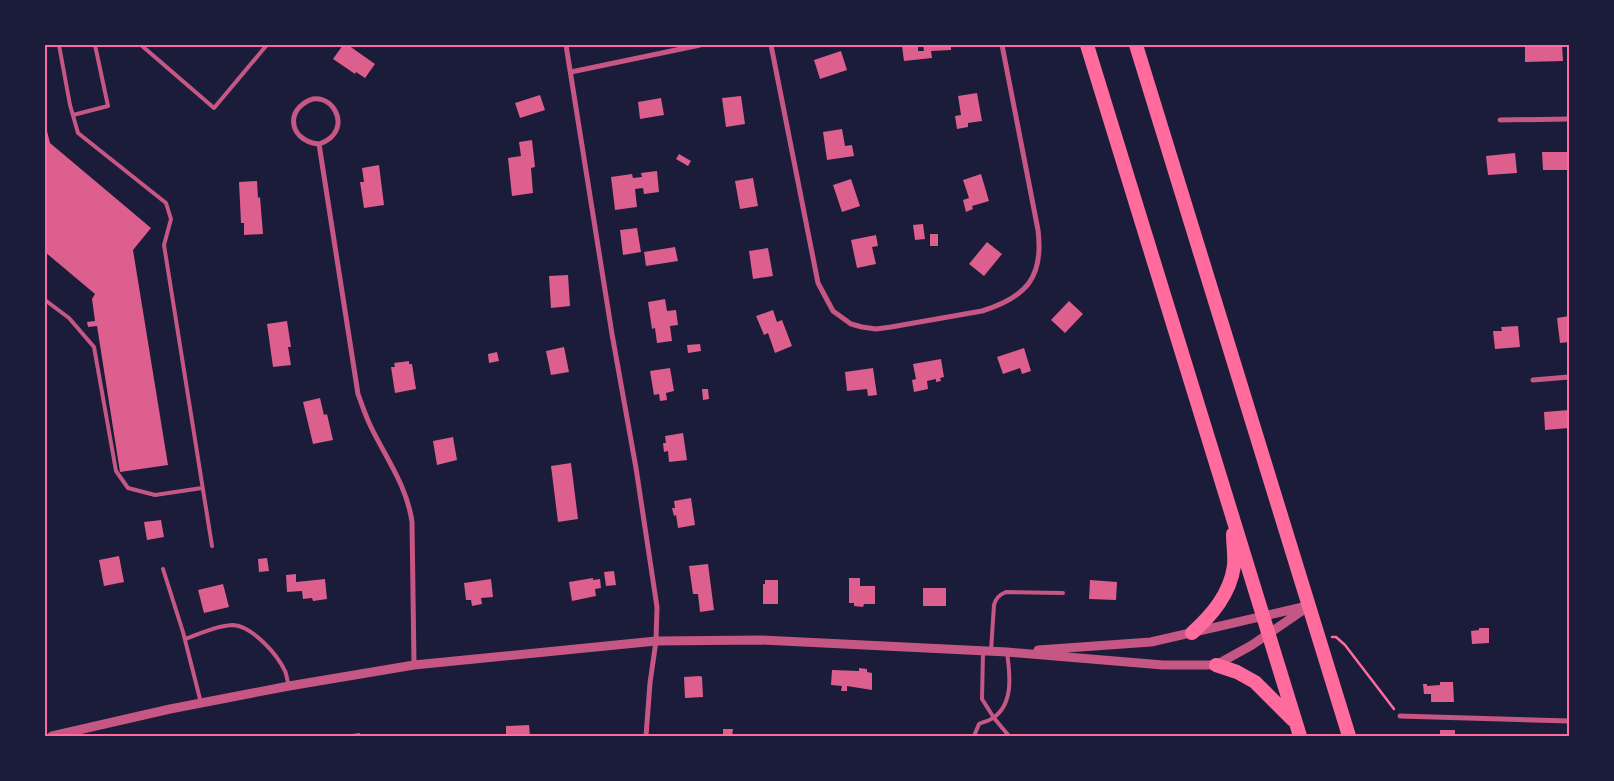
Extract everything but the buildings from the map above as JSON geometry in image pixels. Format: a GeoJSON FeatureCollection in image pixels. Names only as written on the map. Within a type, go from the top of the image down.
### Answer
{"type":"FeatureCollection","features":[{"type":"Feature","properties":{"kind":"highway"},"geometry":{"type":"LineString","coordinates":[[1087,45],[1298,729]]}},
{"type":"Feature","properties":{"kind":"highway"},"geometry":{"type":"LineString","coordinates":[[1136,45],[1349,736]]}},
{"type":"Feature","properties":{"kind":"highway"},"geometry":{"type":"LineString","coordinates":[[1192,633],[1218,606],[1226,589],[1234,566],[1233,516]]}},
{"type":"Feature","properties":{"kind":"highway"},"geometry":{"type":"LineString","coordinates":[[1216,665],[1237,672],[1256,682],[1298,729]]}},
{"type":"Feature","properties":{"kind":"street"},"geometry":{"type":"LineString","coordinates":[[566,45],[657,607],[656,641],[650,683],[646,736]]}},
{"type":"Feature","properties":{"kind":"street"},"geometry":{"type":"LineString","coordinates":[[571,72],[700,45]]}},
{"type":"Feature","properties":{"kind":"street"},"geometry":{"type":"LineString","coordinates":[[771,45],[818,283],[827,302],[841,318],[851,324],[876,329],[994,307],[1016,297],[1032,278],[1039,255],[1038,230],[1002,45]]}},
{"type":"Feature","properties":{"kind":"street"},"geometry":{"type":"LineString","coordinates":[[314,99],[328,102],[338,115],[337,130],[327,141],[319,144],[306,141],[300,137],[294,125],[294,118],[300,105],[314,99]]}},
{"type":"Feature","properties":{"kind":"street"},"geometry":{"type":"LineString","coordinates":[[1500,120],[1569,119]]}},
{"type":"Feature","properties":{"kind":"street"},"geometry":{"type":"LineString","coordinates":[[319,144],[358,394],[370,425],[410,504],[412,522],[414,664]]}},
{"type":"Feature","properties":{"kind":"street"},"geometry":{"type":"LineString","coordinates":[[1534,380],[1569,377]]}},
{"type":"Feature","properties":{"kind":"street"},"geometry":{"type":"LineString","coordinates":[[1007,652],[1151,642],[1309,606]]}},
{"type":"Feature","properties":{"kind":"street"},"geometry":{"type":"LineString","coordinates":[[52,736],[201,703],[414,664],[656,641],[761,640],[1007,652],[1163,664],[1216,665],[1252,645],[1309,606]]}},
{"type":"Feature","properties":{"kind":"street"},"geometry":{"type":"LineString","coordinates":[[1400,716],[1569,721]]}},
{"type":"Feature","properties":{"kind":"lane"},"geometry":{"type":"LineString","coordinates":[[59,45],[78,133],[166,202],[171,219],[164,245],[212,546]]}},
{"type":"Feature","properties":{"kind":"lane"},"geometry":{"type":"LineString","coordinates":[[73,115],[108,106],[95,45]]}},
{"type":"Feature","properties":{"kind":"lane"},"geometry":{"type":"LineString","coordinates":[[141,45],[214,108],[266,46],[264,45]]}},
{"type":"Feature","properties":{"kind":"lane"},"geometry":{"type":"LineString","coordinates":[[45,300],[70,318],[94,347],[116,471],[128,488],[155,495],[202,488]]}},
{"type":"Feature","properties":{"kind":"lane"},"geometry":{"type":"LineString","coordinates":[[163,568],[185,639],[201,703]]}},
{"type":"Feature","properties":{"kind":"lane"},"geometry":{"type":"LineString","coordinates":[[1009,736],[994,718],[982,699],[987,651],[996,598],[1006,592],[1063,593]]}},
{"type":"Feature","properties":{"kind":"lane"},"geometry":{"type":"LineString","coordinates":[[185,639],[232,625],[238,626],[263,641],[285,671],[289,686]]}},
{"type":"Feature","properties":{"kind":"lane"},"geometry":{"type":"LineString","coordinates":[[974,736],[979,724],[994,718],[1006,705],[1010,674],[1007,652]]}},
{"type":"Feature","properties":{"kind":"path"},"geometry":{"type":"LineString","coordinates":[[1332,638],[1336,637],[1344,645],[1400,716]]}}]}
